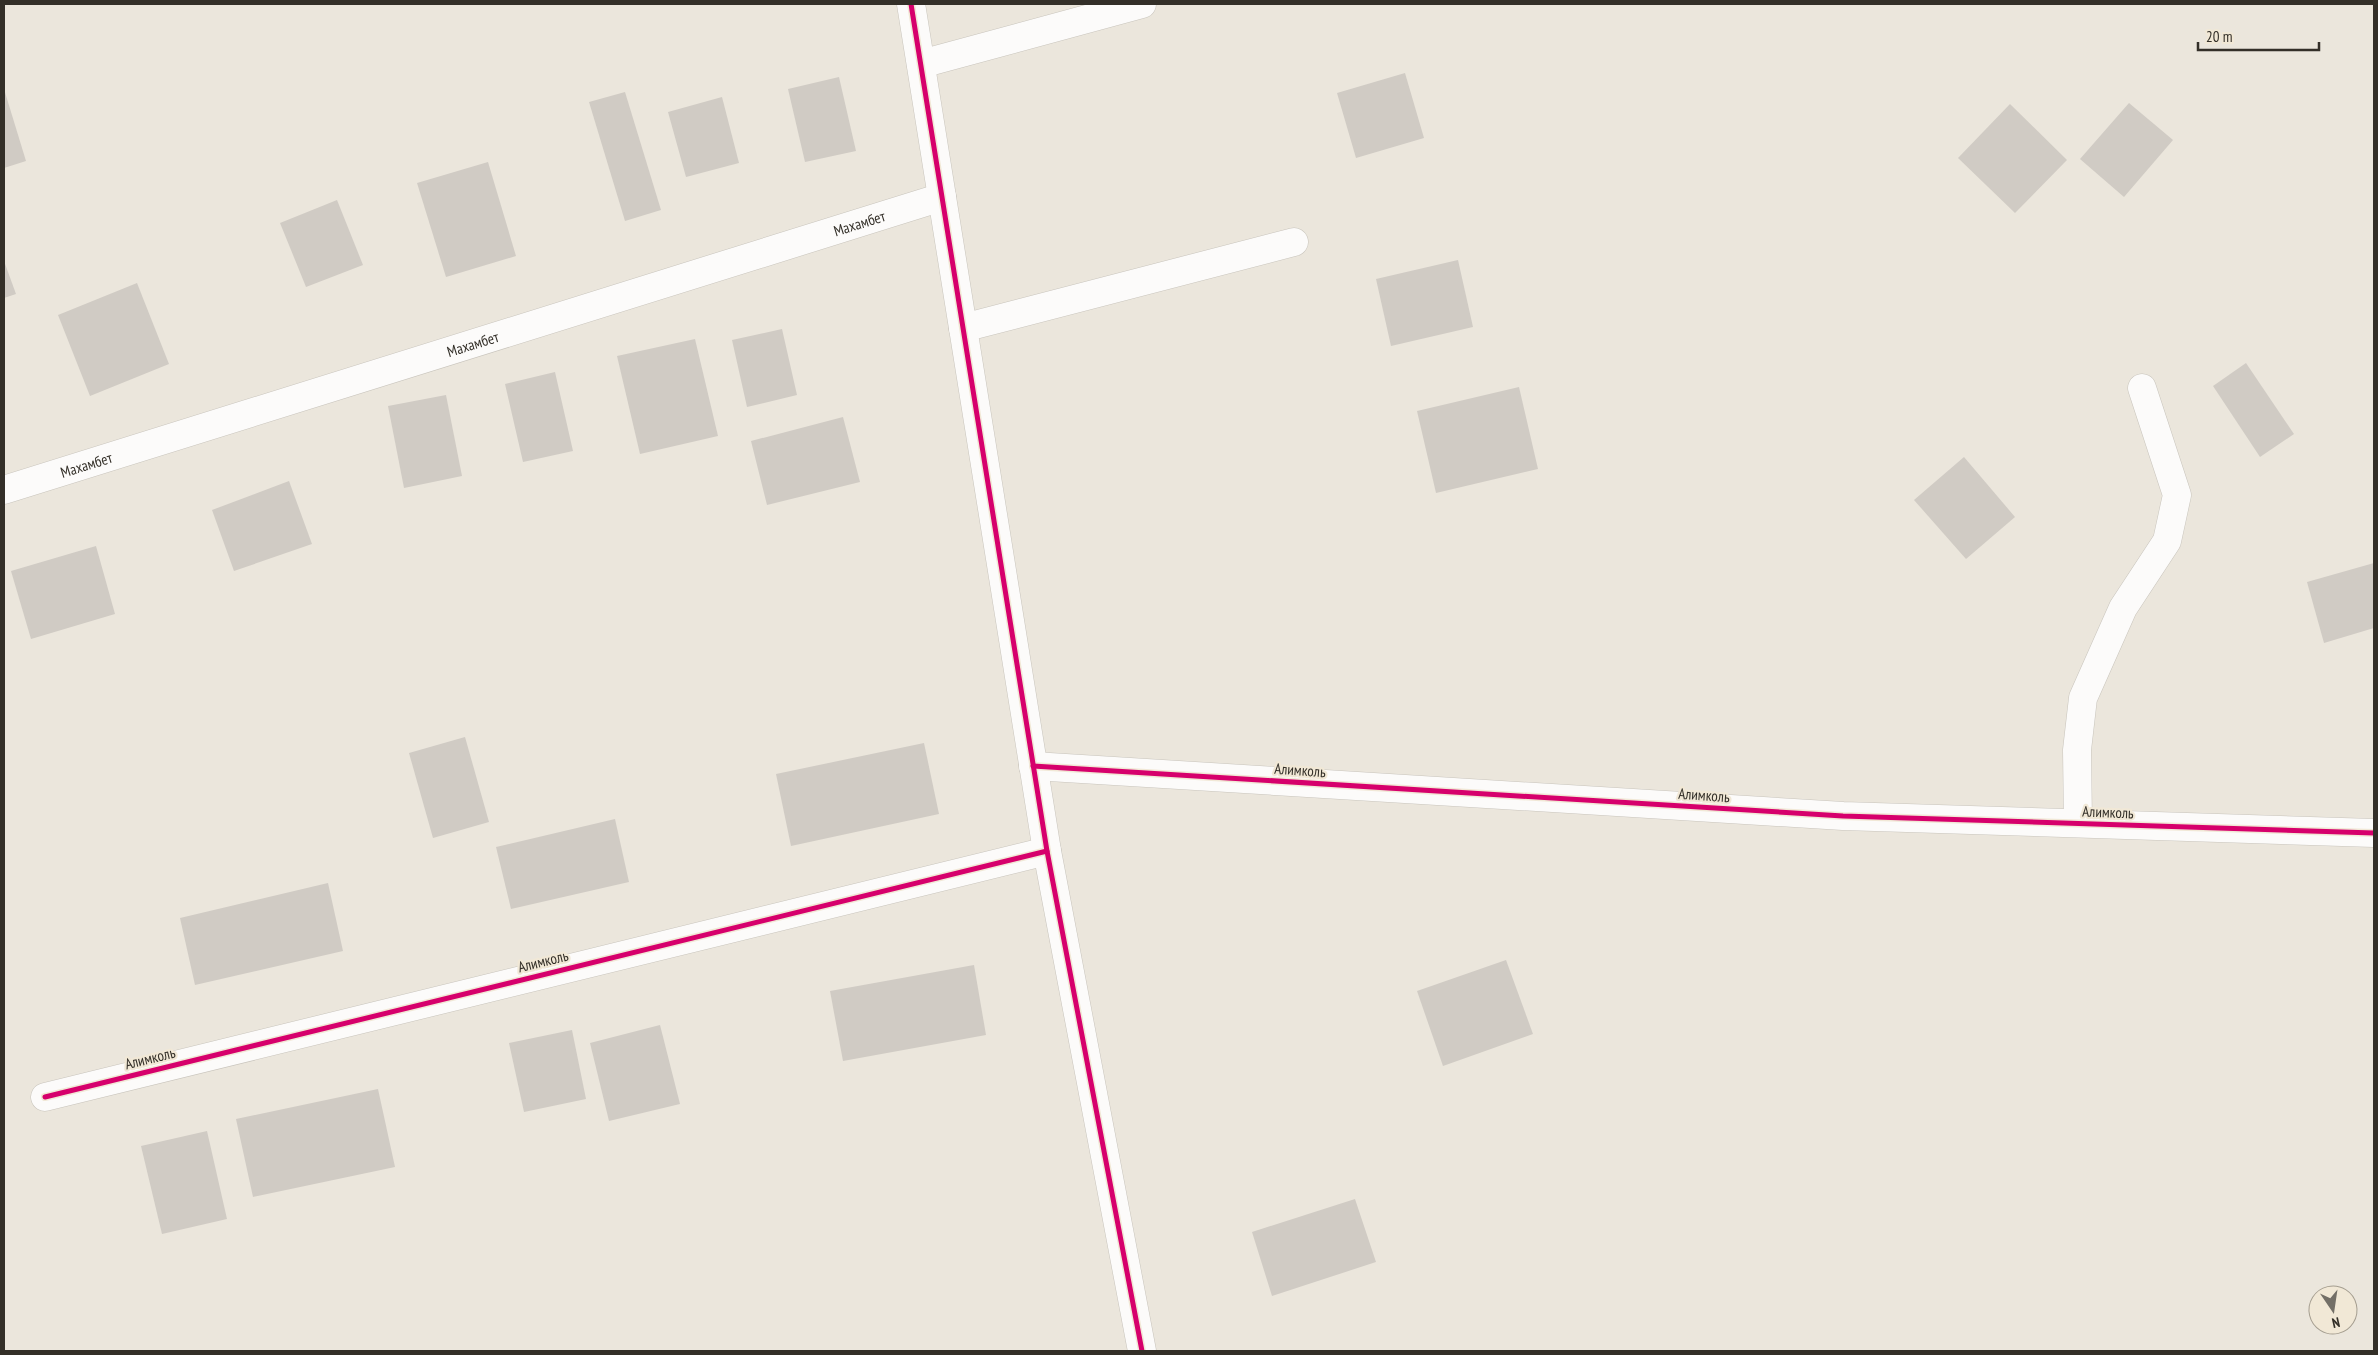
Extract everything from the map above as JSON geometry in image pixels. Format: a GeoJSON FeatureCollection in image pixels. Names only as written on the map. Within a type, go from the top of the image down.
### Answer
{"type":"FeatureCollection","features":[{"type":"Feature","properties":{"kind":"street"},"geometry":{"type":"LineString","coordinates":[[911,4],[1047,851],[1142,1351]]}},
{"type":"Feature","properties":{"kind":"street"},"geometry":{"type":"LineString","coordinates":[[921,64],[1142,4]]}},
{"type":"Feature","properties":{"kind":"street","name":"Махамбет"},"geometry":{"type":"LineString","coordinates":[[4,490],[942,197]]}},
{"type":"Feature","properties":{"kind":"street"},"geometry":{"type":"LineString","coordinates":[[963,328],[1294,242]]}},
{"type":"Feature","properties":{"kind":"street"},"geometry":{"type":"LineString","coordinates":[[2078,824],[2077,750],[2083,698],[2123,608],[2167,541],[2177,495],[2142,388]]}},
{"type":"Feature","properties":{"kind":"street","name":"Алимколь"},"geometry":{"type":"LineString","coordinates":[[1033,766],[1843,816],[2374,833]]}},
{"type":"Feature","properties":{"kind":"street","name":"Алимколь"},"geometry":{"type":"LineString","coordinates":[[45,1096],[1047,851]]}},
{"type":"Feature","properties":{"kind":"building"},"geometry":{"type":"Polygon","coordinates":[[[1405,73],[1424,138],[1356,158],[1337,93],[1405,73]]]}},
{"type":"Feature","properties":{"kind":"building"},"geometry":{"type":"Polygon","coordinates":[[[839,77],[856,151],[805,162],[788,89],[839,77]]]}},
{"type":"Feature","properties":{"kind":"building"},"geometry":{"type":"Polygon","coordinates":[[[4,89],[26,161],[4,168],[4,89]]]}},
{"type":"Feature","properties":{"kind":"building"},"geometry":{"type":"Polygon","coordinates":[[[625,92],[661,210],[625,221],[589,102],[625,92]]]}},
{"type":"Feature","properties":{"kind":"building"},"geometry":{"type":"Polygon","coordinates":[[[722,97],[739,163],[686,177],[668,112],[722,97]]]}},
{"type":"Feature","properties":{"kind":"building"},"geometry":{"type":"Polygon","coordinates":[[[2129,103],[2173,140],[2124,197],[2080,159],[2129,103]]]}},
{"type":"Feature","properties":{"kind":"building"},"geometry":{"type":"Polygon","coordinates":[[[2010,104],[2067,160],[2015,213],[1958,158],[2010,104]]]}},
{"type":"Feature","properties":{"kind":"building"},"geometry":{"type":"Polygon","coordinates":[[[488,162],[516,256],[446,277],[417,183],[488,162]]]}},
{"type":"Feature","properties":{"kind":"building"},"geometry":{"type":"Polygon","coordinates":[[[337,200],[363,265],[306,287],[280,223],[337,200]]]}},
{"type":"Feature","properties":{"kind":"building"},"geometry":{"type":"Polygon","coordinates":[[[1458,260],[1473,327],[1391,346],[1376,279],[1458,260]]]}},
{"type":"Feature","properties":{"kind":"building"},"geometry":{"type":"Polygon","coordinates":[[[4,261],[16,294],[4,298],[4,261]]]}},
{"type":"Feature","properties":{"kind":"building"},"geometry":{"type":"Polygon","coordinates":[[[137,283],[169,364],[90,396],[58,315],[137,283]]]}},
{"type":"Feature","properties":{"kind":"building"},"geometry":{"type":"Polygon","coordinates":[[[782,329],[797,395],[747,407],[732,340],[782,329]]]}},
{"type":"Feature","properties":{"kind":"building"},"geometry":{"type":"Polygon","coordinates":[[[695,339],[718,436],[640,454],[617,356],[695,339]]]}},
{"type":"Feature","properties":{"kind":"building"},"geometry":{"type":"Polygon","coordinates":[[[2246,363],[2294,434],[2260,457],[2213,386],[2246,363]]]}},
{"type":"Feature","properties":{"kind":"building"},"geometry":{"type":"Polygon","coordinates":[[[555,372],[573,451],[523,462],[505,384],[555,372]]]}},
{"type":"Feature","properties":{"kind":"building"},"geometry":{"type":"Polygon","coordinates":[[[1519,387],[1538,469],[1436,493],[1417,411],[1519,387]]]}},
{"type":"Feature","properties":{"kind":"building"},"geometry":{"type":"Polygon","coordinates":[[[446,395],[462,476],[404,488],[388,406],[446,395]]]}},
{"type":"Feature","properties":{"kind":"building"},"geometry":{"type":"Polygon","coordinates":[[[843,417],[860,482],[767,505],[751,441],[843,417]]]}},
{"type":"Feature","properties":{"kind":"building"},"geometry":{"type":"Polygon","coordinates":[[[1964,457],[2015,517],[1966,559],[1914,500],[1964,457]]]}},
{"type":"Feature","properties":{"kind":"building"},"geometry":{"type":"Polygon","coordinates":[[[289,481],[312,544],[234,571],[212,510],[289,481]]]}},
{"type":"Feature","properties":{"kind":"building"},"geometry":{"type":"Polygon","coordinates":[[[96,546],[115,614],[31,639],[11,571],[96,546]]]}},
{"type":"Feature","properties":{"kind":"building"},"geometry":{"type":"Polygon","coordinates":[[[2374,563],[2374,628],[2324,643],[2307,582],[2374,563]]]}},
{"type":"Feature","properties":{"kind":"building"},"geometry":{"type":"Polygon","coordinates":[[[465,737],[489,822],[433,838],[409,753],[465,737]]]}},
{"type":"Feature","properties":{"kind":"building"},"geometry":{"type":"Polygon","coordinates":[[[924,743],[939,814],[791,846],[776,774],[924,743]]]}},
{"type":"Feature","properties":{"kind":"building"},"geometry":{"type":"Polygon","coordinates":[[[615,819],[629,882],[511,909],[496,847],[615,819]]]}},
{"type":"Feature","properties":{"kind":"building"},"geometry":{"type":"Polygon","coordinates":[[[328,883],[343,951],[195,985],[180,918],[328,883]]]}},
{"type":"Feature","properties":{"kind":"building"},"geometry":{"type":"Polygon","coordinates":[[[1506,960],[1533,1034],[1443,1066],[1417,991],[1506,960]]]}},
{"type":"Feature","properties":{"kind":"building"},"geometry":{"type":"Polygon","coordinates":[[[974,965],[986,1035],[843,1061],[830,991],[974,965]]]}},
{"type":"Feature","properties":{"kind":"building"},"geometry":{"type":"Polygon","coordinates":[[[660,1025],[680,1104],[609,1121],[590,1043],[660,1025]]]}},
{"type":"Feature","properties":{"kind":"building"},"geometry":{"type":"Polygon","coordinates":[[[572,1030],[586,1099],[524,1112],[509,1043],[572,1030]]]}},
{"type":"Feature","properties":{"kind":"building"},"geometry":{"type":"Polygon","coordinates":[[[378,1089],[395,1167],[253,1197],[236,1119],[378,1089]]]}},
{"type":"Feature","properties":{"kind":"building"},"geometry":{"type":"Polygon","coordinates":[[[207,1131],[227,1219],[162,1234],[141,1146],[207,1131]]]}},
{"type":"Feature","properties":{"kind":"building"},"geometry":{"type":"Polygon","coordinates":[[[1355,1199],[1376,1262],[1272,1296],[1252,1232],[1355,1199]]]}},
{"type":"Feature","properties":{"kind":"cycle path"},"geometry":{"type":"LineString","coordinates":[[911,4],[1047,851],[1142,1351]]}},
{"type":"Feature","properties":{"kind":"cycle path"},"geometry":{"type":"LineString","coordinates":[[1033,766],[1843,816],[2374,833]]}},
{"type":"Feature","properties":{"kind":"cycle path"},"geometry":{"type":"LineString","coordinates":[[45,1097],[1047,851]]}}]}
